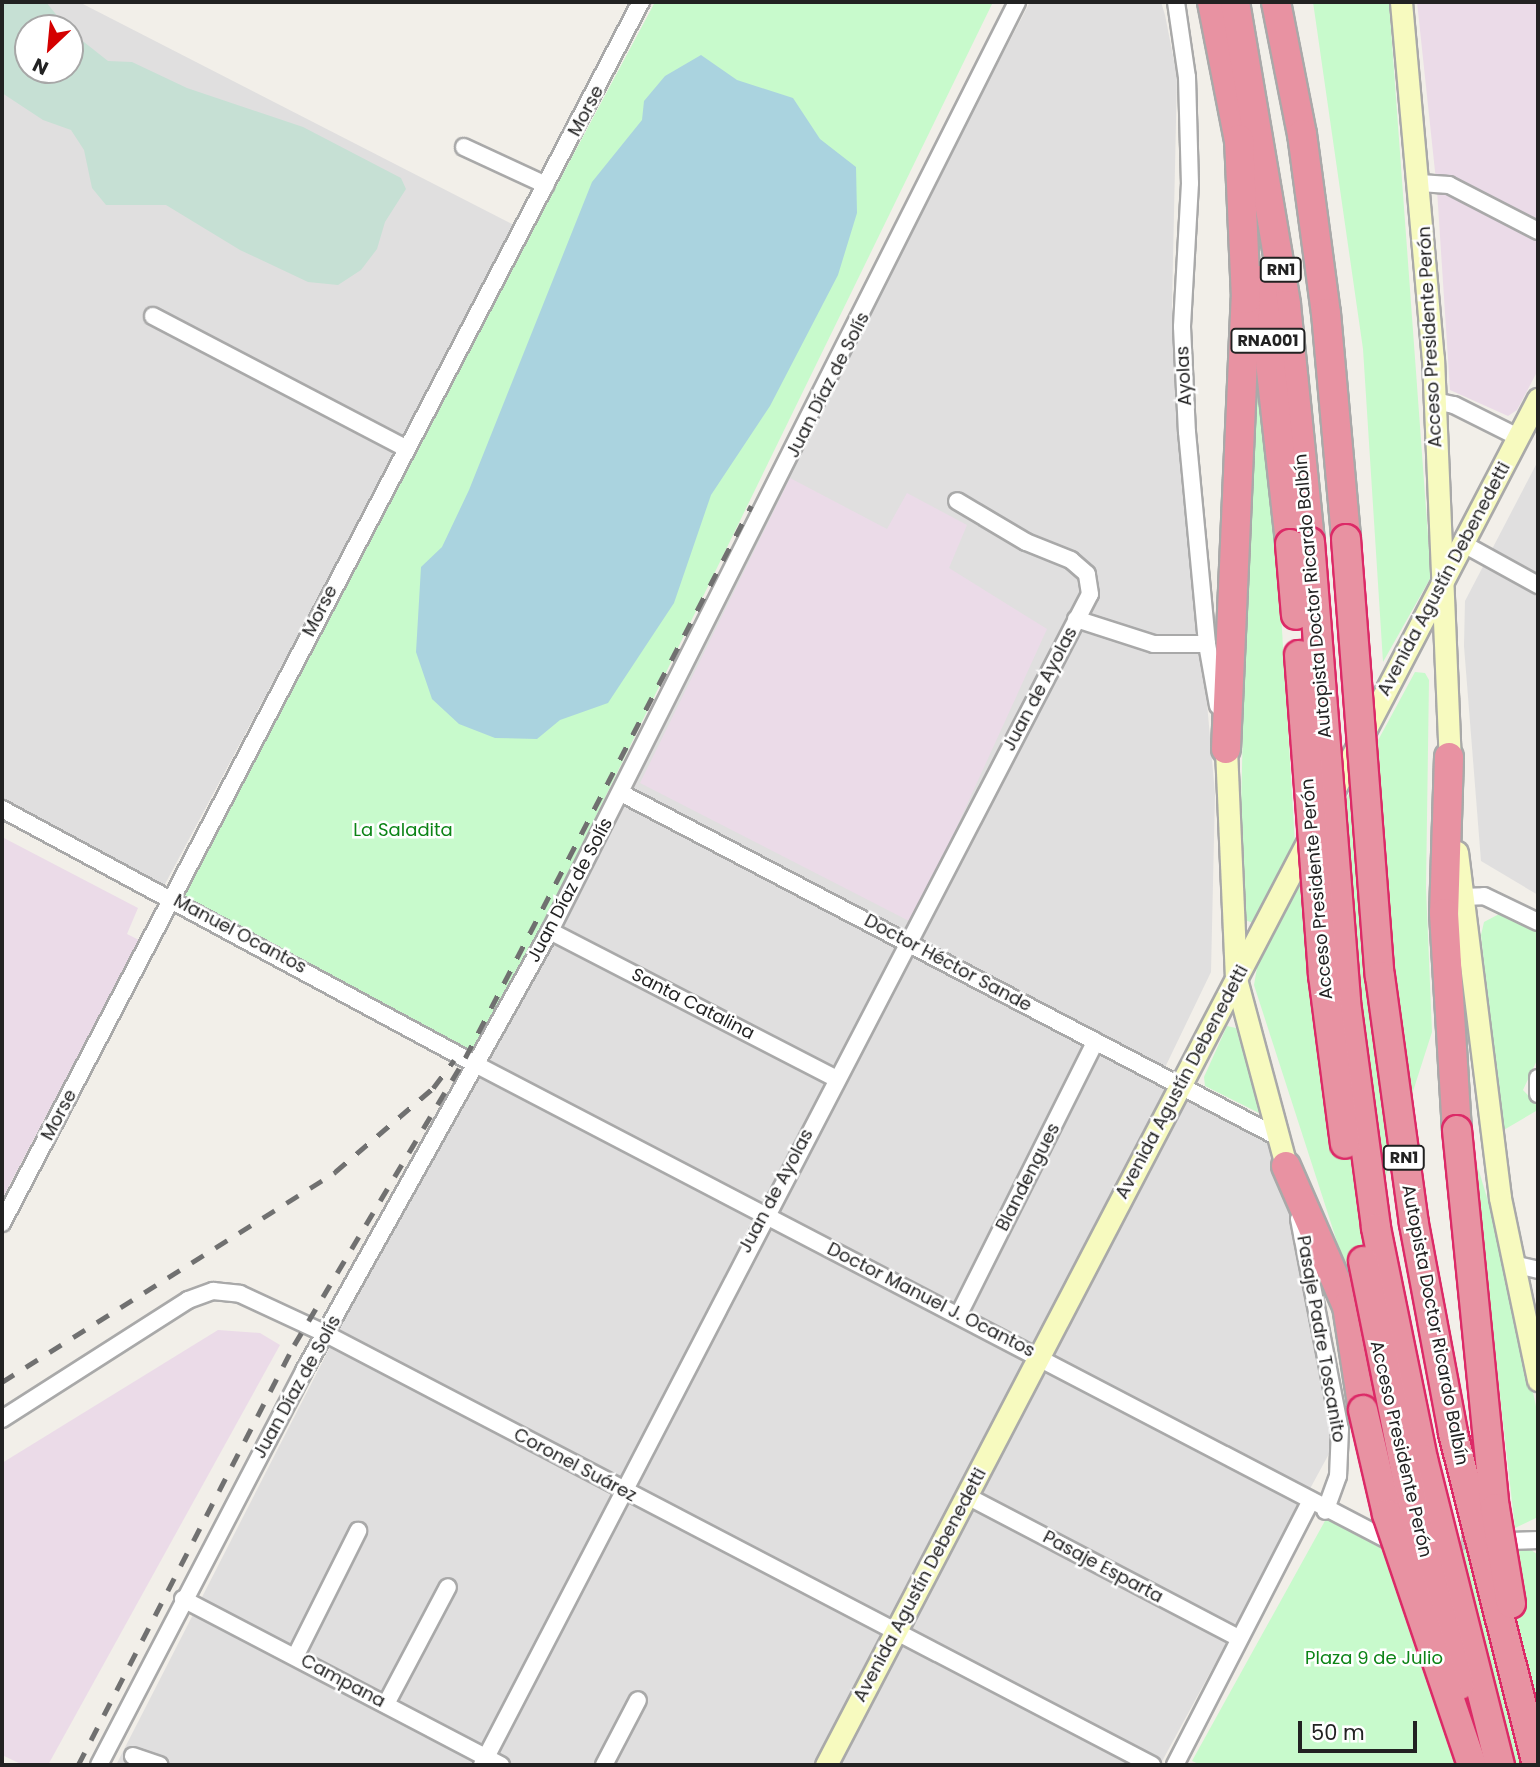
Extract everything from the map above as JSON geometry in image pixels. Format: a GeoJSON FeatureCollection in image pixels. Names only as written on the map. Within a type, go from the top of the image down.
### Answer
{"type":"FeatureCollection","features":[{"type":"Feature","properties":{"kind":"highway","name":"Acceso Presidente Perón"},"geometry":{"type":"LineString","coordinates":[[1212,2],[1257,248],[1300,543],[1324,975],[1353,1200],[1378,1352],[1415,1518],[1482,1765]]}},
{"type":"Feature","properties":{"kind":"highway","name":"Autopista Doctor Ricardo Balbín"},"geometry":{"type":"LineString","coordinates":[[1235,2],[1286,305],[1300,543],[1346,1002],[1376,1228],[1412,1408],[1500,1765]]}},
{"type":"Feature","properties":{"kind":"highway","name":"Autopista Doctor Ricardo Balbín"},"geometry":{"type":"LineString","coordinates":[[1276,2],[1302,134],[1326,313],[1380,976],[1412,1212],[1453,1433],[1538,1765]]}},
{"type":"Feature","properties":{"kind":"highway"},"geometry":{"type":"LineString","coordinates":[[1297,2],[1302,134]]}},
{"type":"Feature","properties":{"kind":"highway"},"geometry":{"type":"LineString","coordinates":[[1226,749],[1246,299],[1239,139]]}},
{"type":"Feature","properties":{"kind":"highway"},"geometry":{"type":"LineString","coordinates":[[1449,757],[1444,913],[1457,1130],[1496,1508],[1538,1765]]}},
{"type":"Feature","properties":{"kind":"highway"},"geometry":{"type":"LineString","coordinates":[[1286,1166],[1347,1306],[1363,1410],[1387,1514],[1472,1765]]}},
{"type":"Feature","properties":{"kind":"main road","name":"Acceso Presidente Perón"},"geometry":{"type":"LineString","coordinates":[[1401,2],[1420,183],[1435,401],[1440,587],[1449,757],[1461,897],[1492,1145],[1513,1264],[1538,1380]]}},
{"type":"Feature","properties":{"kind":"main road","name":"Avenida Agustín Debenedetti"},"geometry":{"type":"LineString","coordinates":[[826,1765],[1537,403]]}},
{"type":"Feature","properties":{"kind":"main road"},"geometry":{"type":"LineString","coordinates":[[1226,749],[1236,979],[1274,1135],[1286,1166]]}},
{"type":"Feature","properties":{"kind":"street","name":"Morse"},"geometry":{"type":"LineString","coordinates":[[2,1223],[175,899],[404,447],[546,186],[641,2]]}},
{"type":"Feature","properties":{"kind":"street","name":"Juan Díaz de Solís"},"geometry":{"type":"LineString","coordinates":[[99,1765],[183,1599],[326,1334],[550,930],[1017,2]]}},
{"type":"Feature","properties":{"kind":"street","name":"Ayolas"},"geometry":{"type":"LineString","coordinates":[[1176,2],[1188,117],[1190,183],[1182,327],[1186,432],[1206,644],[1226,749]]}},
{"type":"Feature","properties":{"kind":"street"},"geometry":{"type":"LineString","coordinates":[[464,146],[546,186]]}},
{"type":"Feature","properties":{"kind":"street"},"geometry":{"type":"LineString","coordinates":[[1420,183],[1449,185],[1538,231]]}},
{"type":"Feature","properties":{"kind":"street"},"geometry":{"type":"LineString","coordinates":[[153,316],[404,447]]}},
{"type":"Feature","properties":{"kind":"street"},"geometry":{"type":"LineString","coordinates":[[1435,401],[1454,405],[1518,437]]}},
{"type":"Feature","properties":{"kind":"street","name":"Juan de Ayolas"},"geometry":{"type":"LineString","coordinates":[[484,1761],[763,1215],[1090,593],[1090,583],[1080,566],[1026,542],[1006,526],[957,501]]}},
{"type":"Feature","properties":{"kind":"street"},"geometry":{"type":"LineString","coordinates":[[1462,543],[1538,585]]}},
{"type":"Feature","properties":{"kind":"street","name":"Juan de Ayolas"},"geometry":{"type":"LineString","coordinates":[[1076,619],[1154,644],[1206,644]]}},
{"type":"Feature","properties":{"kind":"street","name":"Doctor Héctor Sande"},"geometry":{"type":"LineString","coordinates":[[621,793],[1274,1135]]}},
{"type":"Feature","properties":{"kind":"street","name":"Manuel Ocantos"},"geometry":{"type":"LineString","coordinates":[[2,809],[175,899],[475,1064]]}},
{"type":"Feature","properties":{"kind":"street"},"geometry":{"type":"LineString","coordinates":[[1461,897],[1484,896],[1538,922]]}},
{"type":"Feature","properties":{"kind":"street","name":"Santa Catalina"},"geometry":{"type":"LineString","coordinates":[[550,930],[835,1078]]}},
{"type":"Feature","properties":{"kind":"street","name":"Blandengues"},"geometry":{"type":"LineString","coordinates":[[959,1314],[1096,1041]]}},
{"type":"Feature","properties":{"kind":"street","name":"Doctor Manuel J. Ocantos"},"geometry":{"type":"LineString","coordinates":[[475,1064],[1040,1356],[1325,1511],[1386,1539]]}},
{"type":"Feature","properties":{"kind":"street","name":"Pasaje Padre Toscanito"},"geometry":{"type":"LineString","coordinates":[[1286,1166],[1340,1429],[1338,1476],[1325,1511]]}},
{"type":"Feature","properties":{"kind":"street"},"geometry":{"type":"LineString","coordinates":[[1513,1264],[1538,1270]]}},
{"type":"Feature","properties":{"kind":"street","name":"Coronel Suárez"},"geometry":{"type":"LineString","coordinates":[[2,1419],[202,1294],[240,1294],[326,1334],[1152,1765]]}},
{"type":"Feature","properties":{"kind":"street","name":"Pasaje Esparta"},"geometry":{"type":"LineString","coordinates":[[967,1496],[1239,1638]]}},
{"type":"Feature","properties":{"kind":"street"},"geometry":{"type":"LineString","coordinates":[[1175,1765],[1310,1502]]}},
{"type":"Feature","properties":{"kind":"street"},"geometry":{"type":"LineString","coordinates":[[296,1655],[358,1531]]}},
{"type":"Feature","properties":{"kind":"street"},"geometry":{"type":"LineString","coordinates":[[1511,1541],[1538,1540]]}},
{"type":"Feature","properties":{"kind":"street"},"geometry":{"type":"LineString","coordinates":[[386,1704],[448,1587]]}},
{"type":"Feature","properties":{"kind":"street","name":"Campana"},"geometry":{"type":"LineString","coordinates":[[183,1599],[296,1655],[484,1761],[501,1765]]}},
{"type":"Feature","properties":{"kind":"street"},"geometry":{"type":"LineString","coordinates":[[604,1765],[638,1699]]}},
{"type":"Feature","properties":{"kind":"street"},"geometry":{"type":"LineString","coordinates":[[133,1756],[159,1765]]}},
{"type":"Feature","properties":{"kind":"shaded area"},"geometry":{"type":"Polygon","coordinates":[[[2,2],[79,2],[516,226],[164,886],[2,802],[2,2]]]}},
{"type":"Feature","properties":{"kind":"shaded area"},"geometry":{"type":"Polygon","coordinates":[[[1030,2],[1161,2],[1165,15],[1177,76],[1172,305],[1215,794],[1211,972],[1158,1082],[1275,1144],[1337,1439],[1160,1765],[514,1765],[505,1761],[503,1765],[116,1765],[475,1064],[1030,2]]]}},
{"type":"Feature","properties":{"kind":"shaded area"},"geometry":{"type":"Polygon","coordinates":[[[1417,2],[1538,2],[1538,370],[1517,410],[1508,416],[1450,390],[1437,190],[1417,2]]]}},
{"type":"Feature","properties":{"kind":"shaded area"},"geometry":{"type":"Polygon","coordinates":[[[1538,461],[1538,895],[1481,861],[1464,646],[1465,601],[1538,461]]]}},
{"type":"Feature","properties":{"kind":"shaded area"},"geometry":{"type":"Polygon","coordinates":[[[790,478],[887,529],[907,493],[967,525],[949,568],[1047,629],[913,923],[640,783],[790,478]]]}},
{"type":"Feature","properties":{"kind":"shaded area"},"geometry":{"type":"Polygon","coordinates":[[[2,837],[138,908],[127,934],[139,940],[2,1199],[2,837]]]}},
{"type":"Feature","properties":{"kind":"shaded area"},"geometry":{"type":"Polygon","coordinates":[[[218,1330],[260,1333],[280,1345],[48,1765],[23,1765],[2,1755],[2,1463],[218,1330]]]}},
{"type":"Feature","properties":{"kind":"green space"},"geometry":{"type":"Polygon","coordinates":[[[2,2],[46,2],[56,14],[14,14],[14,84],[84,84],[84,42],[108,61],[132,62],[187,88],[303,127],[401,178],[406,189],[385,222],[377,249],[361,270],[338,285],[308,282],[240,250],[166,205],[106,205],[92,188],[84,150],[71,130],[43,120],[2,93],[2,2]]]}},
{"type":"Feature","properties":{"kind":"green space","name":"La Saladita"},"geometry":{"type":"Polygon","coordinates":[[[655,2],[993,2],[475,1064],[175,899],[655,2]]]}},
{"type":"Feature","properties":{"kind":"green space"},"geometry":{"type":"Polygon","coordinates":[[[1313,2],[1389,2],[1431,577],[1383,662],[1363,349],[1313,2]]]}},
{"type":"Feature","properties":{"kind":"green space"},"geometry":{"type":"Polygon","coordinates":[[[1253,325],[1275,515],[1295,844],[1253,923],[1245,920],[1240,848],[1253,325]]]}},
{"type":"Feature","properties":{"kind":"green space"},"geometry":{"type":"Polygon","coordinates":[[[1415,672],[1425,673],[1429,680],[1426,888],[1432,1032],[1351,1285],[1254,985],[1258,962],[1415,672]]]}},
{"type":"Feature","properties":{"kind":"green space"},"geometry":{"type":"Polygon","coordinates":[[[1501,913],[1538,933],[1538,1058],[1523,1090],[1537,1105],[1536,1111],[1502,1131],[1481,935],[1484,922],[1501,913]]]}},
{"type":"Feature","properties":{"kind":"green space"},"geometry":{"type":"Polygon","coordinates":[[[1227,1026],[1236,1028],[1261,1114],[1205,1086],[1204,1077],[1227,1026]]]}},
{"type":"Feature","properties":{"kind":"green space"},"geometry":{"type":"Polygon","coordinates":[[[1472,1148],[1504,1254],[1538,1416],[1538,1517],[1515,1528],[1472,1148]]]}},
{"type":"Feature","properties":{"kind":"green space","name":"Plaza 9 de Julio"},"geometry":{"type":"Polygon","coordinates":[[[1326,1519],[1384,1550],[1417,1554],[1526,1546],[1538,1555],[1538,1765],[1201,1765],[1192,1761],[1326,1519]]]}},
{"type":"Feature","properties":{"kind":"water"},"geometry":{"type":"Polygon","coordinates":[[[701,55],[737,80],[793,98],[820,139],[856,167],[857,213],[838,275],[770,406],[711,495],[674,603],[608,703],[560,720],[537,739],[495,738],[459,724],[432,699],[416,652],[421,567],[442,547],[469,490],[592,182],[642,120],[644,101],[665,76],[701,55]]]}},
{"type":"Feature","properties":{"kind":"tunnel"},"geometry":{"type":"LineString","coordinates":[[1437,1543],[1488,1542]]}},
{"type":"Feature","properties":{"kind":"railway"},"geometry":{"type":"LineString","coordinates":[[78,1765],[294,1345],[465,1058],[751,506]]}},
{"type":"Feature","properties":{"kind":"railway"},"geometry":{"type":"LineString","coordinates":[[2,1382],[335,1172],[433,1088],[454,1060]]}}]}
